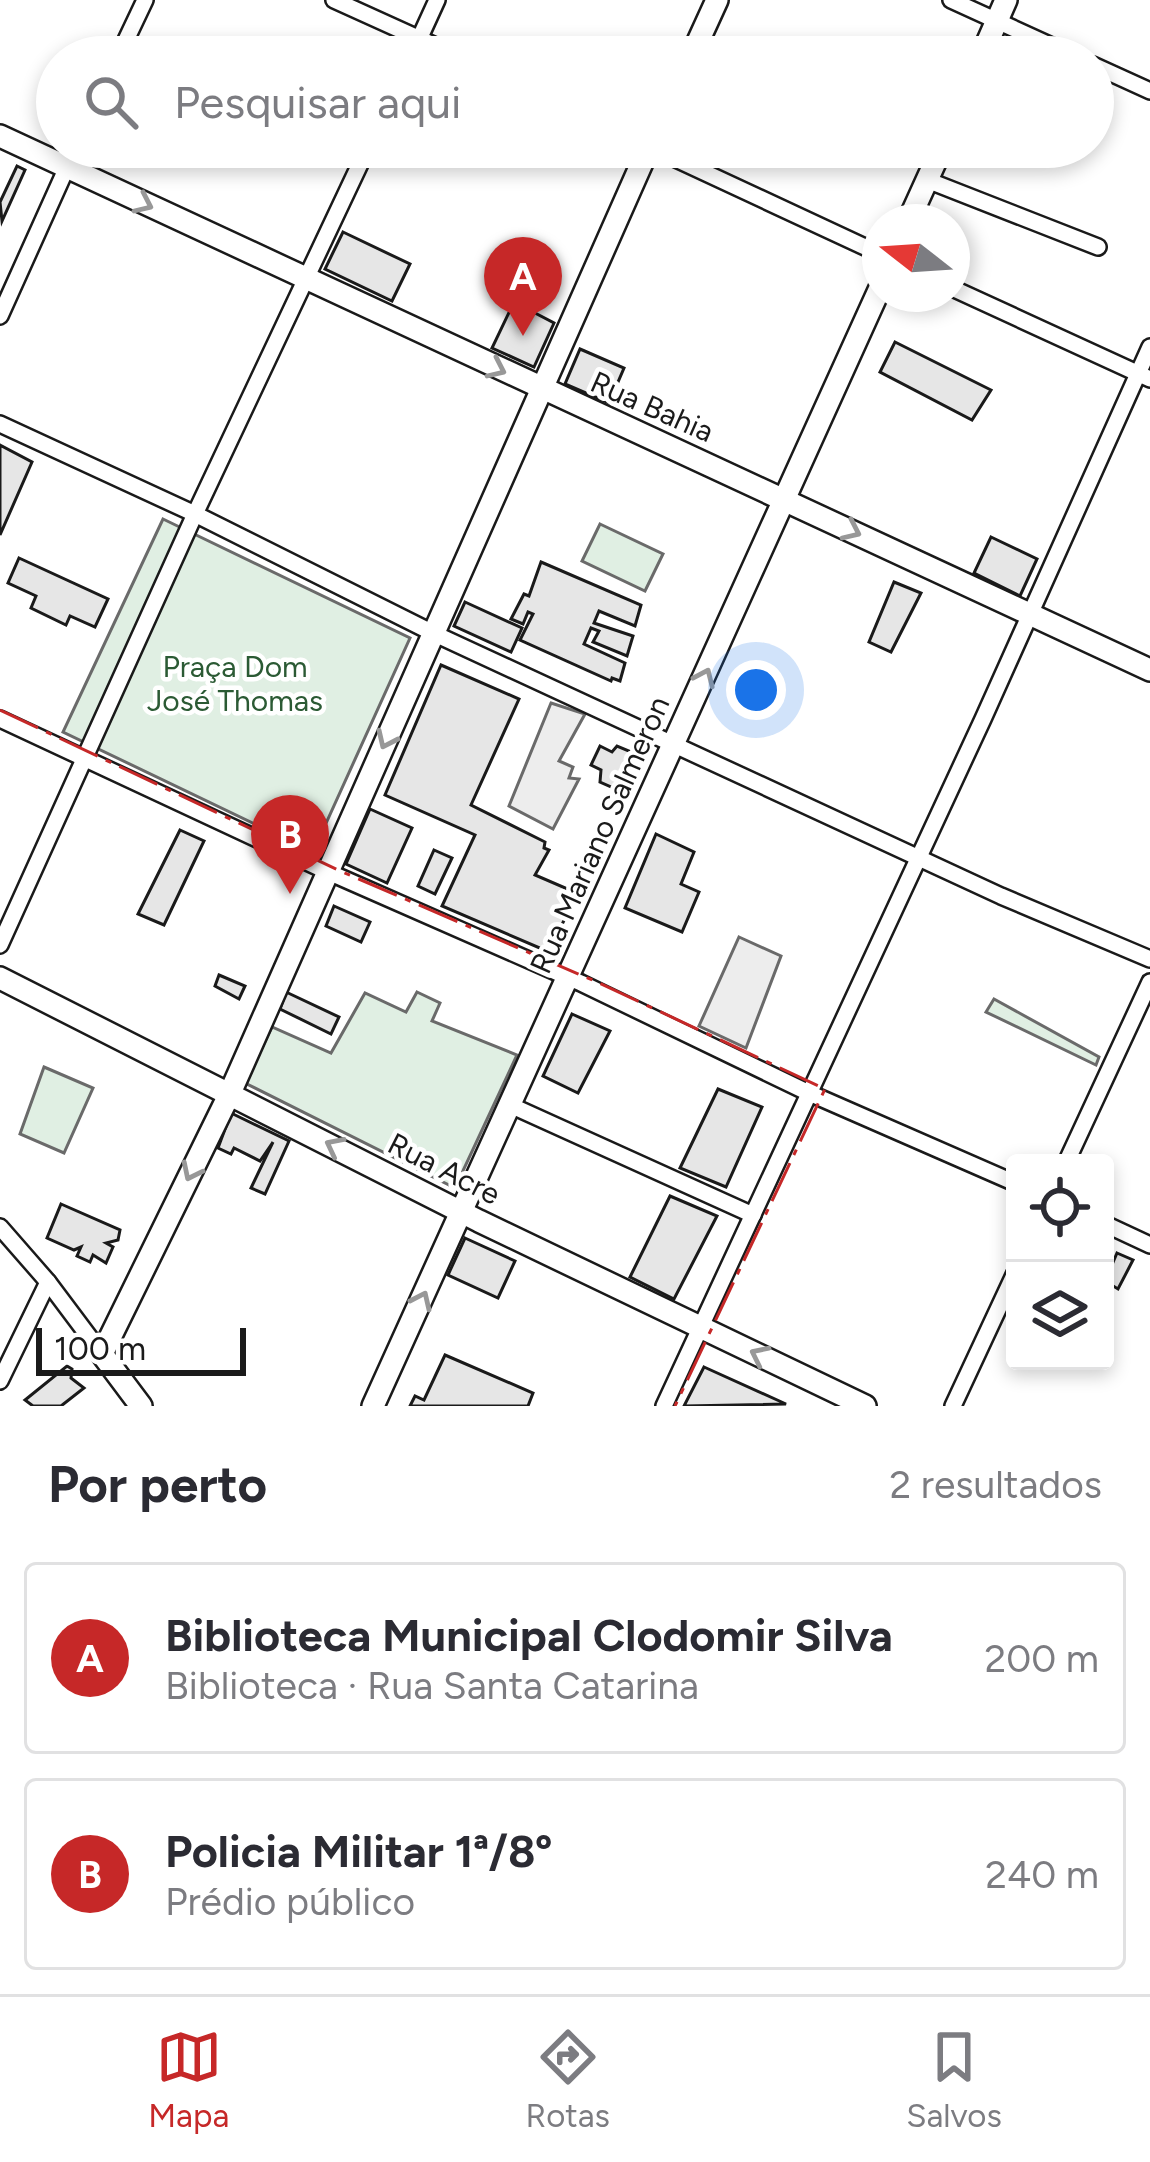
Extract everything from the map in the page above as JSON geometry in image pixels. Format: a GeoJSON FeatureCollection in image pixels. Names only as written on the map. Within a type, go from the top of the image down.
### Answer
{"type":"FeatureCollection","features":[{"type":"Feature","properties":{"kind":"main road"},"geometry":{"type":"LineString","coordinates":[[701,36],[717,0]]}},
{"type":"Feature","properties":{"kind":"main road","name":"Rua Bahia"},"geometry":{"type":"LineString","coordinates":[[0,136],[36,147]]}},
{"type":"Feature","properties":{"kind":"main road","name":"Rua Bahia"},"geometry":{"type":"LineString","coordinates":[[92,168],[306,278],[1150,670]]}},
{"type":"Feature","properties":{"kind":"main road"},"geometry":{"type":"LineString","coordinates":[[141,1406],[102,1354],[230,1093],[641,168]]}},
{"type":"Feature","properties":{"kind":"main road"},"geometry":{"type":"LineString","coordinates":[[916,204],[932,168]]}},
{"type":"Feature","properties":{"kind":"main road","name":"Rua Mariano Salmeron"},"geometry":{"type":"LineString","coordinates":[[373,1406],[869,312]]}},
{"type":"Feature","properties":{"kind":"main road","name":"Rua Acre"},"geometry":{"type":"LineString","coordinates":[[0,978],[462,1212],[865,1406]]}},
{"type":"Feature","properties":{"kind":"street"},"geometry":{"type":"LineString","coordinates":[[128,36],[145,0]]}},
{"type":"Feature","properties":{"kind":"street"},"geometry":{"type":"LineString","coordinates":[[334,0],[415,36]]}},
{"type":"Feature","properties":{"kind":"street"},"geometry":{"type":"LineString","coordinates":[[421,36],[437,0]]}},
{"type":"Feature","properties":{"kind":"street"},"geometry":{"type":"LineString","coordinates":[[951,0],[1002,10],[1043,36]]}},
{"type":"Feature","properties":{"kind":"street"},"geometry":{"type":"LineString","coordinates":[[1114,75],[1150,91]]}},
{"type":"Feature","properties":{"kind":"street"},"geometry":{"type":"LineString","coordinates":[[0,316],[66,168]]}},
{"type":"Feature","properties":{"kind":"street"},"geometry":{"type":"LineString","coordinates":[[0,945],[358,168]]}},
{"type":"Feature","properties":{"kind":"street"},"geometry":{"type":"LineString","coordinates":[[695,168],[862,246]]}},
{"type":"Feature","properties":{"kind":"street"},"geometry":{"type":"LineString","coordinates":[[927,180],[1098,247]]}},
{"type":"Feature","properties":{"kind":"street"},"geometry":{"type":"LineString","coordinates":[[970,296],[1144,376]]}},
{"type":"Feature","properties":{"kind":"street"},"geometry":{"type":"LineString","coordinates":[[664,1406],[1144,376],[1150,347]]}},
{"type":"Feature","properties":{"kind":"street"},"geometry":{"type":"LineString","coordinates":[[0,424],[195,514],[435,634],[1150,959]]}},
{"type":"Feature","properties":{"kind":"street"},"geometry":{"type":"LineString","coordinates":[[0,719],[326,872],[568,978],[809,1094],[1006,1179]]}},
{"type":"Feature","properties":{"kind":"street"},"geometry":{"type":"LineString","coordinates":[[1070,1154],[1150,982]]}},
{"type":"Feature","properties":{"kind":"street"},"geometry":{"type":"LineString","coordinates":[[510,1105],[753,1215]]}},
{"type":"Feature","properties":{"kind":"street"},"geometry":{"type":"LineString","coordinates":[[0,1227],[102,1354]]}},
{"type":"Feature","properties":{"kind":"street"},"geometry":{"type":"LineString","coordinates":[[1114,1228],[1150,1245]]}},
{"type":"Feature","properties":{"kind":"street"},"geometry":{"type":"LineString","coordinates":[[0,1382],[48,1282]]}},
{"type":"Feature","properties":{"kind":"street"},"geometry":{"type":"LineString","coordinates":[[953,1406],[1006,1292]]}},
{"type":"Feature","properties":{"kind":"green space","name":"Praça Dom José Thomas"},"geometry":{"type":"Polygon","coordinates":[[[163,519],[410,638],[313,852],[63,732],[163,519]]]}},
{"type":"Feature","properties":{"kind":"green space"},"geometry":{"type":"Polygon","coordinates":[[[600,524],[663,554],[645,591],[582,561],[600,524]]]}},
{"type":"Feature","properties":{"kind":"green space"},"geometry":{"type":"Polygon","coordinates":[[[417,992],[440,1003],[432,1021],[517,1055],[455,1188],[245,1083],[272,1027],[331,1053],[365,993],[406,1012],[417,992]]]}},
{"type":"Feature","properties":{"kind":"green space"},"geometry":{"type":"Polygon","coordinates":[[[994,999],[1099,1057],[1096,1065],[986,1012],[994,999]]]}},
{"type":"Feature","properties":{"kind":"green space"},"geometry":{"type":"Polygon","coordinates":[[[44,1067],[93,1088],[64,1153],[20,1134],[44,1067]]]}},
{"type":"Feature","properties":{"kind":"shaded area"},"geometry":{"type":"Polygon","coordinates":[[[551,703],[585,714],[559,761],[573,767],[569,778],[579,779],[553,829],[509,806],[551,703]]]}},
{"type":"Feature","properties":{"kind":"shaded area"},"geometry":{"type":"Polygon","coordinates":[[[739,937],[781,956],[746,1048],[699,1026],[739,937]]]}},
{"type":"Feature","properties":{"kind":"building"},"geometry":{"type":"Polygon","coordinates":[[[17,166],[25,170],[2,221],[0,202],[17,166]]]}},
{"type":"Feature","properties":{"kind":"building"},"geometry":{"type":"Polygon","coordinates":[[[343,232],[410,264],[392,301],[325,269],[343,232]]]}},
{"type":"Feature","properties":{"kind":"building"},"geometry":{"type":"Polygon","coordinates":[[[514,302],[554,323],[534,367],[492,348],[514,302]]]}},
{"type":"Feature","properties":{"kind":"building"},"geometry":{"type":"Polygon","coordinates":[[[895,342],[991,390],[972,420],[880,372],[895,342]]]}},
{"type":"Feature","properties":{"kind":"building"},"geometry":{"type":"Polygon","coordinates":[[[580,349],[624,368],[609,403],[565,384],[580,349]]]}},
{"type":"Feature","properties":{"kind":"building"},"geometry":{"type":"Polygon","coordinates":[[[0,445],[32,462],[0,535],[0,445]]]}},
{"type":"Feature","properties":{"kind":"building"},"geometry":{"type":"Polygon","coordinates":[[[991,537],[1037,559],[1020,596],[974,573],[991,537]]]}},
{"type":"Feature","properties":{"kind":"building"},"geometry":{"type":"Polygon","coordinates":[[[19,558],[108,599],[95,627],[70,616],[66,625],[31,608],[36,596],[8,583],[19,558]]]}},
{"type":"Feature","properties":{"kind":"building"},"geometry":{"type":"Polygon","coordinates":[[[541,562],[641,605],[635,626],[599,611],[594,623],[633,636],[627,656],[593,642],[599,631],[591,628],[584,644],[625,663],[620,681],[520,640],[533,614],[528,612],[523,624],[511,619],[524,594],[529,596],[541,562]]]}},
{"type":"Feature","properties":{"kind":"building"},"geometry":{"type":"Polygon","coordinates":[[[894,582],[921,593],[891,652],[869,642],[894,582]]]}},
{"type":"Feature","properties":{"kind":"building"},"geometry":{"type":"Polygon","coordinates":[[[465,602],[522,628],[511,652],[454,626],[465,602]]]}},
{"type":"Feature","properties":{"kind":"building"},"geometry":{"type":"Polygon","coordinates":[[[441,665],[519,699],[471,805],[545,842],[549,850],[535,875],[577,893],[549,952],[442,906],[475,835],[385,795],[441,665]]]}},
{"type":"Feature","properties":{"kind":"building"},"geometry":{"type":"Polygon","coordinates":[[[600,746],[612,752],[617,746],[641,756],[625,793],[600,782],[601,770],[591,765],[600,746]]]}},
{"type":"Feature","properties":{"kind":"building"},"geometry":{"type":"Polygon","coordinates":[[[370,809],[412,828],[387,883],[346,864],[370,809]]]}},
{"type":"Feature","properties":{"kind":"building"},"geometry":{"type":"Polygon","coordinates":[[[180,830],[204,841],[164,925],[138,914],[180,830]]]}},
{"type":"Feature","properties":{"kind":"building"},"geometry":{"type":"Polygon","coordinates":[[[656,834],[694,852],[681,884],[699,892],[682,932],[625,908],[656,834]]]}},
{"type":"Feature","properties":{"kind":"building"},"geometry":{"type":"Polygon","coordinates":[[[434,850],[452,858],[435,894],[418,886],[434,850]]]}},
{"type":"Feature","properties":{"kind":"building"},"geometry":{"type":"Polygon","coordinates":[[[334,906],[370,922],[361,942],[326,926],[334,906]]]}},
{"type":"Feature","properties":{"kind":"building"},"geometry":{"type":"Polygon","coordinates":[[[219,975],[245,986],[239,999],[215,986],[219,975]]]}},
{"type":"Feature","properties":{"kind":"building"},"geometry":{"type":"Polygon","coordinates":[[[286,992],[339,1017],[331,1034],[280,1009],[286,992]]]}},
{"type":"Feature","properties":{"kind":"building"},"geometry":{"type":"Polygon","coordinates":[[[572,1014],[610,1031],[578,1093],[543,1076],[572,1014]]]}},
{"type":"Feature","properties":{"kind":"building"},"geometry":{"type":"Polygon","coordinates":[[[718,1089],[762,1107],[726,1187],[680,1168],[718,1089]]]}},
{"type":"Feature","properties":{"kind":"building"},"geometry":{"type":"Polygon","coordinates":[[[231,1113],[289,1141],[265,1194],[251,1188],[273,1142],[260,1161],[234,1148],[231,1154],[218,1148],[231,1113]]]}},
{"type":"Feature","properties":{"kind":"building"},"geometry":{"type":"Polygon","coordinates":[[[670,1196],[717,1216],[674,1299],[630,1277],[670,1196]]]}},
{"type":"Feature","properties":{"kind":"building"},"geometry":{"type":"Polygon","coordinates":[[[61,1204],[120,1230],[118,1240],[106,1243],[113,1247],[106,1263],[93,1255],[90,1262],[77,1256],[81,1247],[74,1250],[47,1238],[61,1204]]]}},
{"type":"Feature","properties":{"kind":"building"},"geometry":{"type":"Polygon","coordinates":[[[465,1238],[515,1261],[498,1298],[448,1275],[465,1238]]]}},
{"type":"Feature","properties":{"kind":"building"},"geometry":{"type":"Polygon","coordinates":[[[1117,1253],[1133,1260],[1118,1289],[1114,1287],[1117,1253]]]}},
{"type":"Feature","properties":{"kind":"building"},"geometry":{"type":"Polygon","coordinates":[[[445,1355],[533,1393],[528,1406],[410,1406],[415,1396],[424,1400],[445,1355]]]}},
{"type":"Feature","properties":{"kind":"building"},"geometry":{"type":"Polygon","coordinates":[[[67,1366],[72,1369],[71,1378],[84,1388],[61,1406],[33,1406],[25,1400],[67,1366]]]}},
{"type":"Feature","properties":{"kind":"building"},"geometry":{"type":"Polygon","coordinates":[[[704,1367],[786,1404],[684,1406],[704,1367]]]}},
{"type":"Feature","properties":{"kind":"power"},"geometry":{"type":"LineString","coordinates":[[0,710],[338,870],[597,982],[825,1089],[675,1406]]}},
{"type":"Feature","properties":{"kind":"place","name":"Biblioteca Municipal Clodomir Silva"},"geometry":{"type":"Point","coordinates":[523,336]}},
{"type":"Feature","properties":{"kind":"place","name":"Policia Militar 1ª/8º"},"geometry":{"type":"Point","coordinates":[290,894]}}]}
